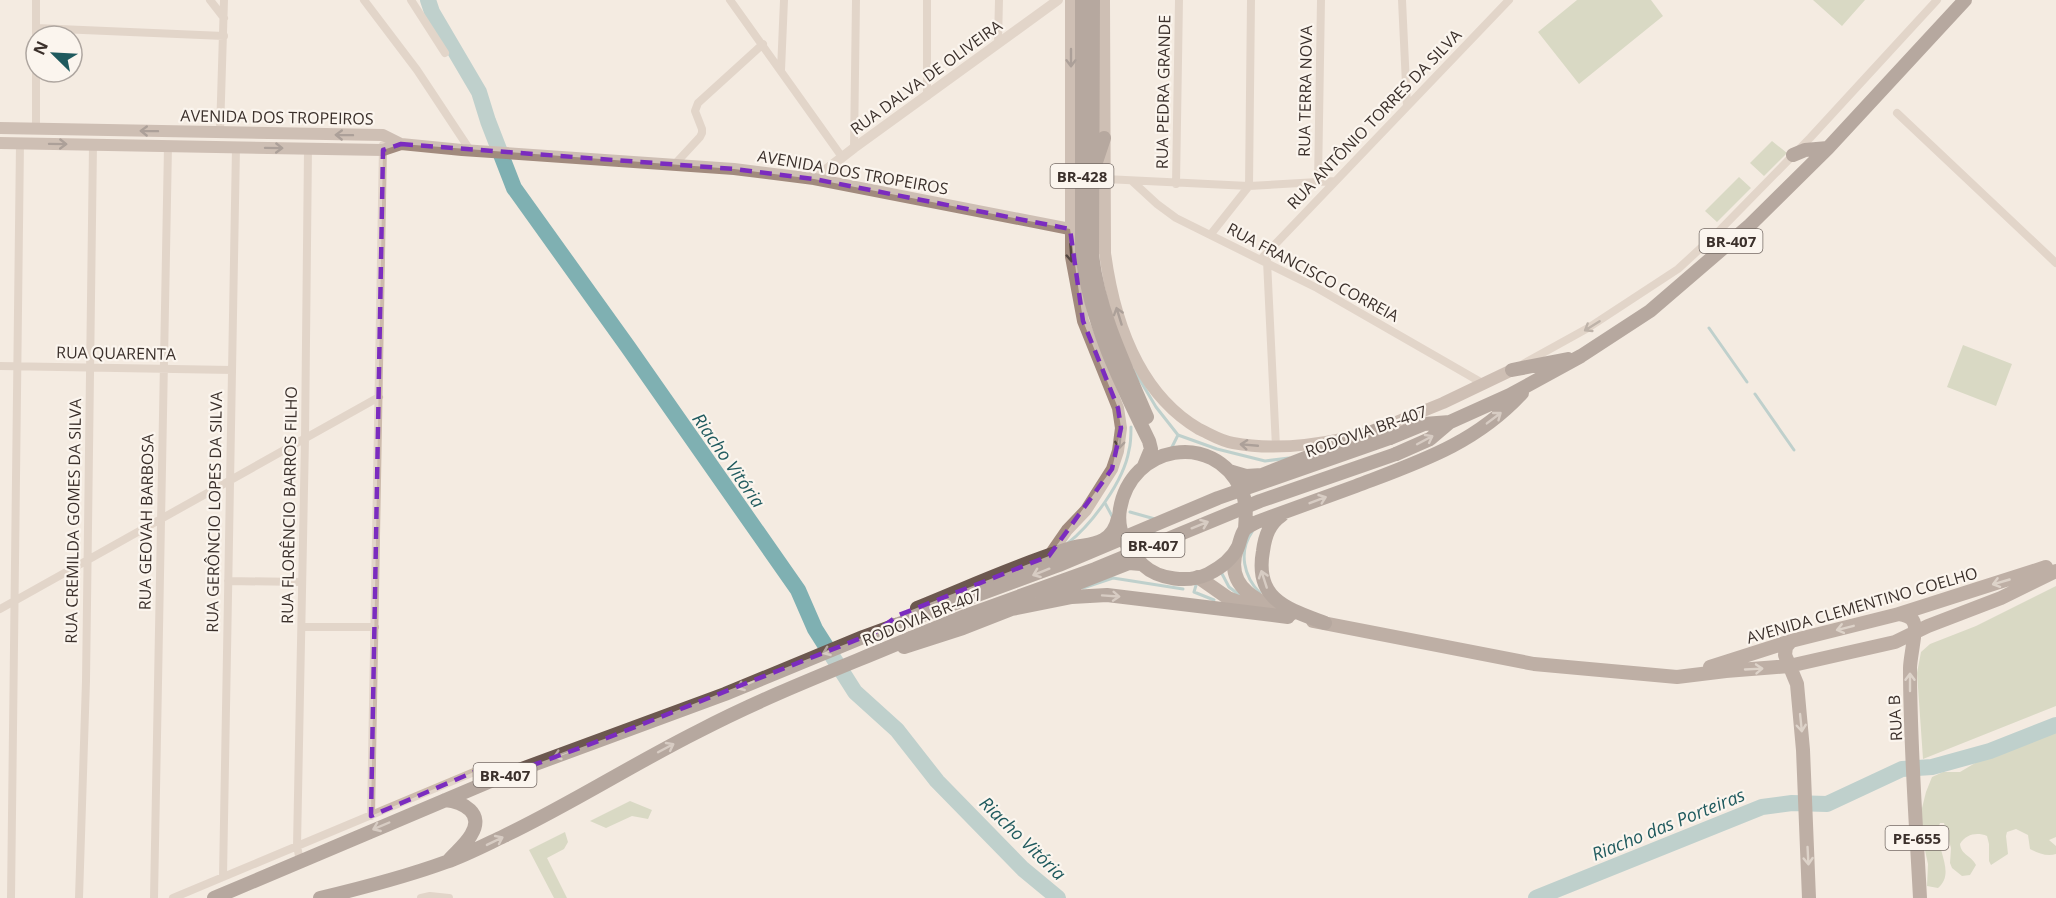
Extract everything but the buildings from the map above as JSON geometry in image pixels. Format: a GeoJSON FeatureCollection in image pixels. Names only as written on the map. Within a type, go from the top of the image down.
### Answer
{"type":"FeatureCollection","features":[{"type":"Feature","properties":{"kind":"highway","name":"BR-428"},"geometry":{"type":"LineString","coordinates":[[1082,0],[1077,30],[1082,253],[1089,300],[1106,349],[1149,441],[1151,449],[1144,466]]}},
{"type":"Feature","properties":{"kind":"highway","name":"BR-428"},"geometry":{"type":"LineString","coordinates":[[1093,0],[1092,255],[1095,279],[1115,345],[1159,446],[1169,453]]}},
{"type":"Feature","properties":{"kind":"highway","name":"BR-407"},"geometry":{"type":"LineString","coordinates":[[1450,422],[1528,386],[1581,356],[1650,311],[1750,225],[1828,148],[1965,0]]}},
{"type":"Feature","properties":{"kind":"highway"},"geometry":{"type":"LineString","coordinates":[[1092,172],[1104,138]]}},
{"type":"Feature","properties":{"kind":"highway"},"geometry":{"type":"LineString","coordinates":[[1793,155],[1805,150],[1828,148]]}},
{"type":"Feature","properties":{"kind":"highway"},"geometry":{"type":"LineString","coordinates":[[1075,282],[1089,300]]}},
{"type":"Feature","properties":{"kind":"highway"},"geometry":{"type":"LineString","coordinates":[[1512,370],[1581,356]]}},
{"type":"Feature","properties":{"kind":"highway","name":"BR-407"},"geometry":{"type":"LineString","coordinates":[[1245,529],[1257,522],[1425,460],[1466,440],[1508,409],[1528,386]]}},
{"type":"Feature","properties":{"kind":"highway","name":"RODOVIA BR-407"},"geometry":{"type":"LineString","coordinates":[[500,777],[724,694],[868,635],[1019,581],[1218,498],[1424,424],[1450,422]]}},
{"type":"Feature","properties":{"kind":"highway","name":"RODOVIA BR-407"},"geometry":{"type":"LineString","coordinates":[[447,862],[544,817],[702,729],[794,686],[975,612],[1095,569],[1260,501],[1396,454],[1430,439],[1450,422]]}},
{"type":"Feature","properties":{"kind":"highway"},"geometry":{"type":"LineString","coordinates":[[1229,471],[1241,489],[1246,509],[1245,529],[1237,549],[1224,564],[1206,575],[1186,580],[1166,578],[1147,569],[1132,555],[1122,537],[1119,516],[1122,495],[1133,476],[1149,461],[1169,453],[1191,452],[1211,458],[1229,471],[1246,476],[1262,475],[1377,430]]}},
{"type":"Feature","properties":{"kind":"highway"},"geometry":{"type":"LineString","coordinates":[[1287,512],[1269,527],[1260,565],[1263,578],[1271,594],[1284,608],[1325,623]]}},
{"type":"Feature","properties":{"kind":"highway","name":"BR-407"},"geometry":{"type":"LineString","coordinates":[[868,635],[899,615],[1004,572],[1068,549],[1102,541],[1114,531],[1119,516]]}},
{"type":"Feature","properties":{"kind":"highway","name":"BR-407"},"geometry":{"type":"LineString","coordinates":[[890,647],[899,649],[1012,609],[1129,563],[1141,564]]}},
{"type":"Feature","properties":{"kind":"highway"},"geometry":{"type":"LineString","coordinates":[[1012,609],[1072,597],[1107,595],[1288,617]]}},
{"type":"Feature","properties":{"kind":"highway","name":"BR-407"},"geometry":{"type":"LineString","coordinates":[[214,898],[500,777]]}},
{"type":"Feature","properties":{"kind":"highway"},"geometry":{"type":"LineString","coordinates":[[444,800],[456,801],[468,807],[475,824],[471,836],[447,862]]}},
{"type":"Feature","properties":{"kind":"highway","name":"BR-407"},"geometry":{"type":"LineString","coordinates":[[320,898],[388,881],[447,862]]}},
{"type":"Feature","properties":{"kind":"main road"},"geometry":{"type":"LineString","coordinates":[[1049,556],[1067,530],[1086,510],[1112,469],[1118,451],[1121,428],[1118,408],[1083,321],[1071,257],[1077,30],[1071,0]]}},
{"type":"Feature","properties":{"kind":"main road"},"geometry":{"type":"LineString","coordinates":[[1104,0],[1104,138],[1108,274],[1121,326],[1140,369],[1171,408],[1190,423],[1231,443],[1276,447],[1307,446],[1377,430],[1512,370]]}},
{"type":"Feature","properties":{"kind":"main road","name":"AVENIDA DOS TROPEIROS"},"geometry":{"type":"LineString","coordinates":[[0,128],[383,135],[401,144],[734,169],[814,179],[1070,229]]}},
{"type":"Feature","properties":{"kind":"main road","name":"AVENIDA DOS TROPEIROS"},"geometry":{"type":"LineString","coordinates":[[0,142],[383,150],[401,144]]}},
{"type":"Feature","properties":{"kind":"main road","name":"AVENIDA CLEMENTINO COELHO"},"geometry":{"type":"LineString","coordinates":[[1237,549],[1233,562],[1234,572],[1251,596],[1283,612],[1325,623]]}},
{"type":"Feature","properties":{"kind":"main road","name":"AVENIDA CLEMENTINO COELHO"},"geometry":{"type":"LineString","coordinates":[[1677,677],[1791,641],[1899,614],[2029,574],[2056,563]]}},
{"type":"Feature","properties":{"kind":"main road","name":"AVENIDA CLEMENTINO COELHO"},"geometry":{"type":"LineString","coordinates":[[1198,577],[1242,605],[1288,617],[1534,664],[1677,677],[1789,666],[1895,642],[1916,631],[2001,598],[2056,571]]}},
{"type":"Feature","properties":{"kind":"main road"},"geometry":{"type":"LineString","coordinates":[[1899,614],[1912,620],[1916,631]]}},
{"type":"Feature","properties":{"kind":"main road","name":"RUA B"},"geometry":{"type":"LineString","coordinates":[[1916,631],[1910,657],[1910,704],[1920,898]]}},
{"type":"Feature","properties":{"kind":"main road"},"geometry":{"type":"LineString","coordinates":[[1791,641],[1785,651],[1797,684],[1803,750],[1809,898]]}},
{"type":"Feature","properties":{"kind":"street"},"geometry":{"type":"LineString","coordinates":[[36,0],[36,24]]}},
{"type":"Feature","properties":{"kind":"street"},"geometry":{"type":"LineString","coordinates":[[210,0],[224,18]]}},
{"type":"Feature","properties":{"kind":"street"},"geometry":{"type":"LineString","coordinates":[[220,132],[224,0]]}},
{"type":"Feature","properties":{"kind":"street"},"geometry":{"type":"LineString","coordinates":[[364,0],[417,70],[470,150]]}},
{"type":"Feature","properties":{"kind":"street"},"geometry":{"type":"LineString","coordinates":[[411,0],[445,53]]}},
{"type":"Feature","properties":{"kind":"street"},"geometry":{"type":"LineString","coordinates":[[730,0],[842,157]]}},
{"type":"Feature","properties":{"kind":"street"},"geometry":{"type":"LineString","coordinates":[[781,71],[784,0]]}},
{"type":"Feature","properties":{"kind":"street"},"geometry":{"type":"LineString","coordinates":[[854,148],[856,0]]}},
{"type":"Feature","properties":{"kind":"street"},"geometry":{"type":"LineString","coordinates":[[927,0],[927,96]]}},
{"type":"Feature","properties":{"kind":"street"},"geometry":{"type":"LineString","coordinates":[[998,42],[999,0]]}},
{"type":"Feature","properties":{"kind":"street","name":"RUA DALVA DE OLIVEIRA"},"geometry":{"type":"LineString","coordinates":[[814,179],[1058,0]]}},
{"type":"Feature","properties":{"kind":"street","name":"RUA PEDRA GRANDE"},"geometry":{"type":"LineString","coordinates":[[1176,184],[1179,0]]}},
{"type":"Feature","properties":{"kind":"street"},"geometry":{"type":"LineString","coordinates":[[1211,234],[1249,186],[1251,0]]}},
{"type":"Feature","properties":{"kind":"street","name":"RUA TERRA NOVA"},"geometry":{"type":"LineString","coordinates":[[1318,182],[1321,0]]}},
{"type":"Feature","properties":{"kind":"street"},"geometry":{"type":"LineString","coordinates":[[1402,0],[1407,106]]}},
{"type":"Feature","properties":{"kind":"street"},"geometry":{"type":"LineString","coordinates":[[1495,0],[1497,12]]}},
{"type":"Feature","properties":{"kind":"street","name":"RUA ANTÔNIO TORRES DA SILVA"},"geometry":{"type":"LineString","coordinates":[[1264,260],[1335,181],[1509,0]]}},
{"type":"Feature","properties":{"kind":"street"},"geometry":{"type":"LineString","coordinates":[[1512,370],[1588,328],[1677,269],[1716,234],[1793,155],[1937,0]]}},
{"type":"Feature","properties":{"kind":"street"},"geometry":{"type":"LineString","coordinates":[[84,33],[224,36]]}},
{"type":"Feature","properties":{"kind":"street"},"geometry":{"type":"LineString","coordinates":[[675,164],[700,137],[702,129],[695,111],[698,103],[763,44]]}},
{"type":"Feature","properties":{"kind":"street"},"geometry":{"type":"LineString","coordinates":[[36,84],[36,128]]}},
{"type":"Feature","properties":{"kind":"street"},"geometry":{"type":"LineString","coordinates":[[1897,113],[2056,264]]}},
{"type":"Feature","properties":{"kind":"street"},"geometry":{"type":"LineString","coordinates":[[371,816],[383,135]]}},
{"type":"Feature","properties":{"kind":"street"},"geometry":{"type":"LineString","coordinates":[[11,898],[20,143]]}},
{"type":"Feature","properties":{"kind":"street","name":"RUA CREMILDA GOMES DA SILVA"},"geometry":{"type":"LineString","coordinates":[[79,898],[86,681],[93,145]]}},
{"type":"Feature","properties":{"kind":"street","name":"RUA GEOVAH BARBOSA"},"geometry":{"type":"LineString","coordinates":[[154,898],[168,146]]}},
{"type":"Feature","properties":{"kind":"street","name":"RUA GERÔNCIO LOPES DA SILVA"},"geometry":{"type":"LineString","coordinates":[[223,877],[236,147]]}},
{"type":"Feature","properties":{"kind":"street","name":"RUA FLORÊNCIO BARROS FILHO"},"geometry":{"type":"LineString","coordinates":[[300,861],[297,846],[308,148]]}},
{"type":"Feature","properties":{"kind":"street"},"geometry":{"type":"LineString","coordinates":[[1105,180],[1249,186],[1335,181]]}},
{"type":"Feature","properties":{"kind":"street","name":"RUA FRANCISCO CORREIA"},"geometry":{"type":"LineString","coordinates":[[1132,181],[1166,211],[1317,288],[1484,384]]}},
{"type":"Feature","properties":{"kind":"street"},"geometry":{"type":"LineString","coordinates":[[1264,260],[1276,447]]}},
{"type":"Feature","properties":{"kind":"street","name":"RUA QUARENTA"},"geometry":{"type":"LineString","coordinates":[[0,366],[232,370]]}},
{"type":"Feature","properties":{"kind":"street"},"geometry":{"type":"LineString","coordinates":[[0,609],[379,397]]}},
{"type":"Feature","properties":{"kind":"street"},"geometry":{"type":"LineString","coordinates":[[228,581],[302,582]]}},
{"type":"Feature","properties":{"kind":"street"},"geometry":{"type":"LineString","coordinates":[[302,627],[375,627]]}},
{"type":"Feature","properties":{"kind":"street"},"geometry":{"type":"LineString","coordinates":[[173,898],[474,772],[500,777]]}},
{"type":"Feature","properties":{"kind":"street"},"geometry":{"type":"LineString","coordinates":[[421,898],[430,896],[449,898]]}},
{"type":"Feature","properties":{"kind":"highlighted area"},"geometry":{"type":"Polygon","coordinates":[[[401,144],[734,169],[814,179],[1070,229],[1083,321],[1118,408],[1121,428],[1112,469],[1049,556],[899,615],[874,633],[607,738],[500,777],[474,772],[371,816],[383,150],[401,144]]]}},
{"type":"Feature","properties":{"kind":"green space"},"geometry":{"type":"Polygon","coordinates":[[[1577,0],[1651,0],[1663,16],[1579,84],[1538,32],[1577,0]]]}},
{"type":"Feature","properties":{"kind":"green space"},"geometry":{"type":"Polygon","coordinates":[[[1813,0],[1865,0],[1842,26],[1813,0]]]}},
{"type":"Feature","properties":{"kind":"green space"},"geometry":{"type":"Polygon","coordinates":[[[1772,141],[1787,153],[1764,176],[1750,163],[1772,141]]]}},
{"type":"Feature","properties":{"kind":"green space"},"geometry":{"type":"Polygon","coordinates":[[[1739,177],[1751,188],[1717,222],[1705,211],[1739,177]]]}},
{"type":"Feature","properties":{"kind":"green space"},"geometry":{"type":"Polygon","coordinates":[[[1963,345],[2012,364],[1996,406],[1947,387],[1963,345]]]}},
{"type":"Feature","properties":{"kind":"green space"},"geometry":{"type":"Polygon","coordinates":[[[2056,586],[2056,706],[1923,759],[1917,673],[1921,652],[1930,644],[1976,626],[2056,586]]]}},
{"type":"Feature","properties":{"kind":"green space"},"geometry":{"type":"Polygon","coordinates":[[[2056,731],[2056,837],[2049,840],[2056,846],[2056,854],[2046,855],[2030,849],[2028,835],[2016,829],[2007,832],[2008,854],[1991,865],[1987,836],[1972,835],[1960,844],[1962,851],[1976,865],[1970,875],[1962,876],[1952,868],[1951,848],[1944,823],[1940,823],[1938,831],[1945,874],[1938,888],[1927,886],[1928,864],[1921,832],[1921,812],[1932,777],[1943,772],[1960,772],[1997,750],[2056,731]]]}},
{"type":"Feature","properties":{"kind":"green space"},"geometry":{"type":"Polygon","coordinates":[[[630,801],[652,810],[648,819],[632,816],[606,828],[590,821],[630,801]]]}},
{"type":"Feature","properties":{"kind":"green space"},"geometry":{"type":"Polygon","coordinates":[[[565,832],[568,842],[564,849],[547,858],[567,898],[554,898],[529,850],[565,832]]]}},
{"type":"Feature","properties":{"kind":"waterway","name":"Riacho Vitória"},"geometry":{"type":"LineString","coordinates":[[428,0],[432,12],[479,92],[514,188],[798,590],[815,629],[855,692],[897,730],[937,781],[1023,869],[1058,898]]}},
{"type":"Feature","properties":{"kind":"waterway"},"geometry":{"type":"LineString","coordinates":[[1709,328],[1747,382]]}},
{"type":"Feature","properties":{"kind":"waterway"},"geometry":{"type":"LineString","coordinates":[[1134,370],[1156,407],[1178,435],[1217,449],[1265,461],[1289,458]]}},
{"type":"Feature","properties":{"kind":"waterway"},"geometry":{"type":"LineString","coordinates":[[1755,394],[1794,450]]}},
{"type":"Feature","properties":{"kind":"waterway"},"geometry":{"type":"LineString","coordinates":[[1068,543],[1087,525],[1114,488],[1126,462],[1131,427]]}},
{"type":"Feature","properties":{"kind":"waterway"},"geometry":{"type":"LineString","coordinates":[[1171,449],[1178,435]]}},
{"type":"Feature","properties":{"kind":"waterway"},"geometry":{"type":"LineString","coordinates":[[1105,503],[1113,518]]}},
{"type":"Feature","properties":{"kind":"waterway"},"geometry":{"type":"LineString","coordinates":[[1130,512],[1155,519]]}},
{"type":"Feature","properties":{"kind":"waterway"},"geometry":{"type":"LineString","coordinates":[[1138,543],[1154,532]]}},
{"type":"Feature","properties":{"kind":"waterway"},"geometry":{"type":"LineString","coordinates":[[1252,532],[1245,548],[1245,564],[1250,580],[1260,593]]}},
{"type":"Feature","properties":{"kind":"waterway"},"geometry":{"type":"LineString","coordinates":[[1220,570],[1229,587],[1242,597]]}},
{"type":"Feature","properties":{"kind":"waterway"},"geometry":{"type":"LineString","coordinates":[[1083,588],[1113,578],[1183,589]]}},
{"type":"Feature","properties":{"kind":"waterway"},"geometry":{"type":"LineString","coordinates":[[1197,582],[1194,592],[1214,600]]}},
{"type":"Feature","properties":{"kind":"waterway","name":"Riacho das Porteiras"},"geometry":{"type":"LineString","coordinates":[[1536,898],[1762,807],[1792,803],[1827,804],[1902,769],[1932,767],[1990,751],[2056,725]]}}]}
